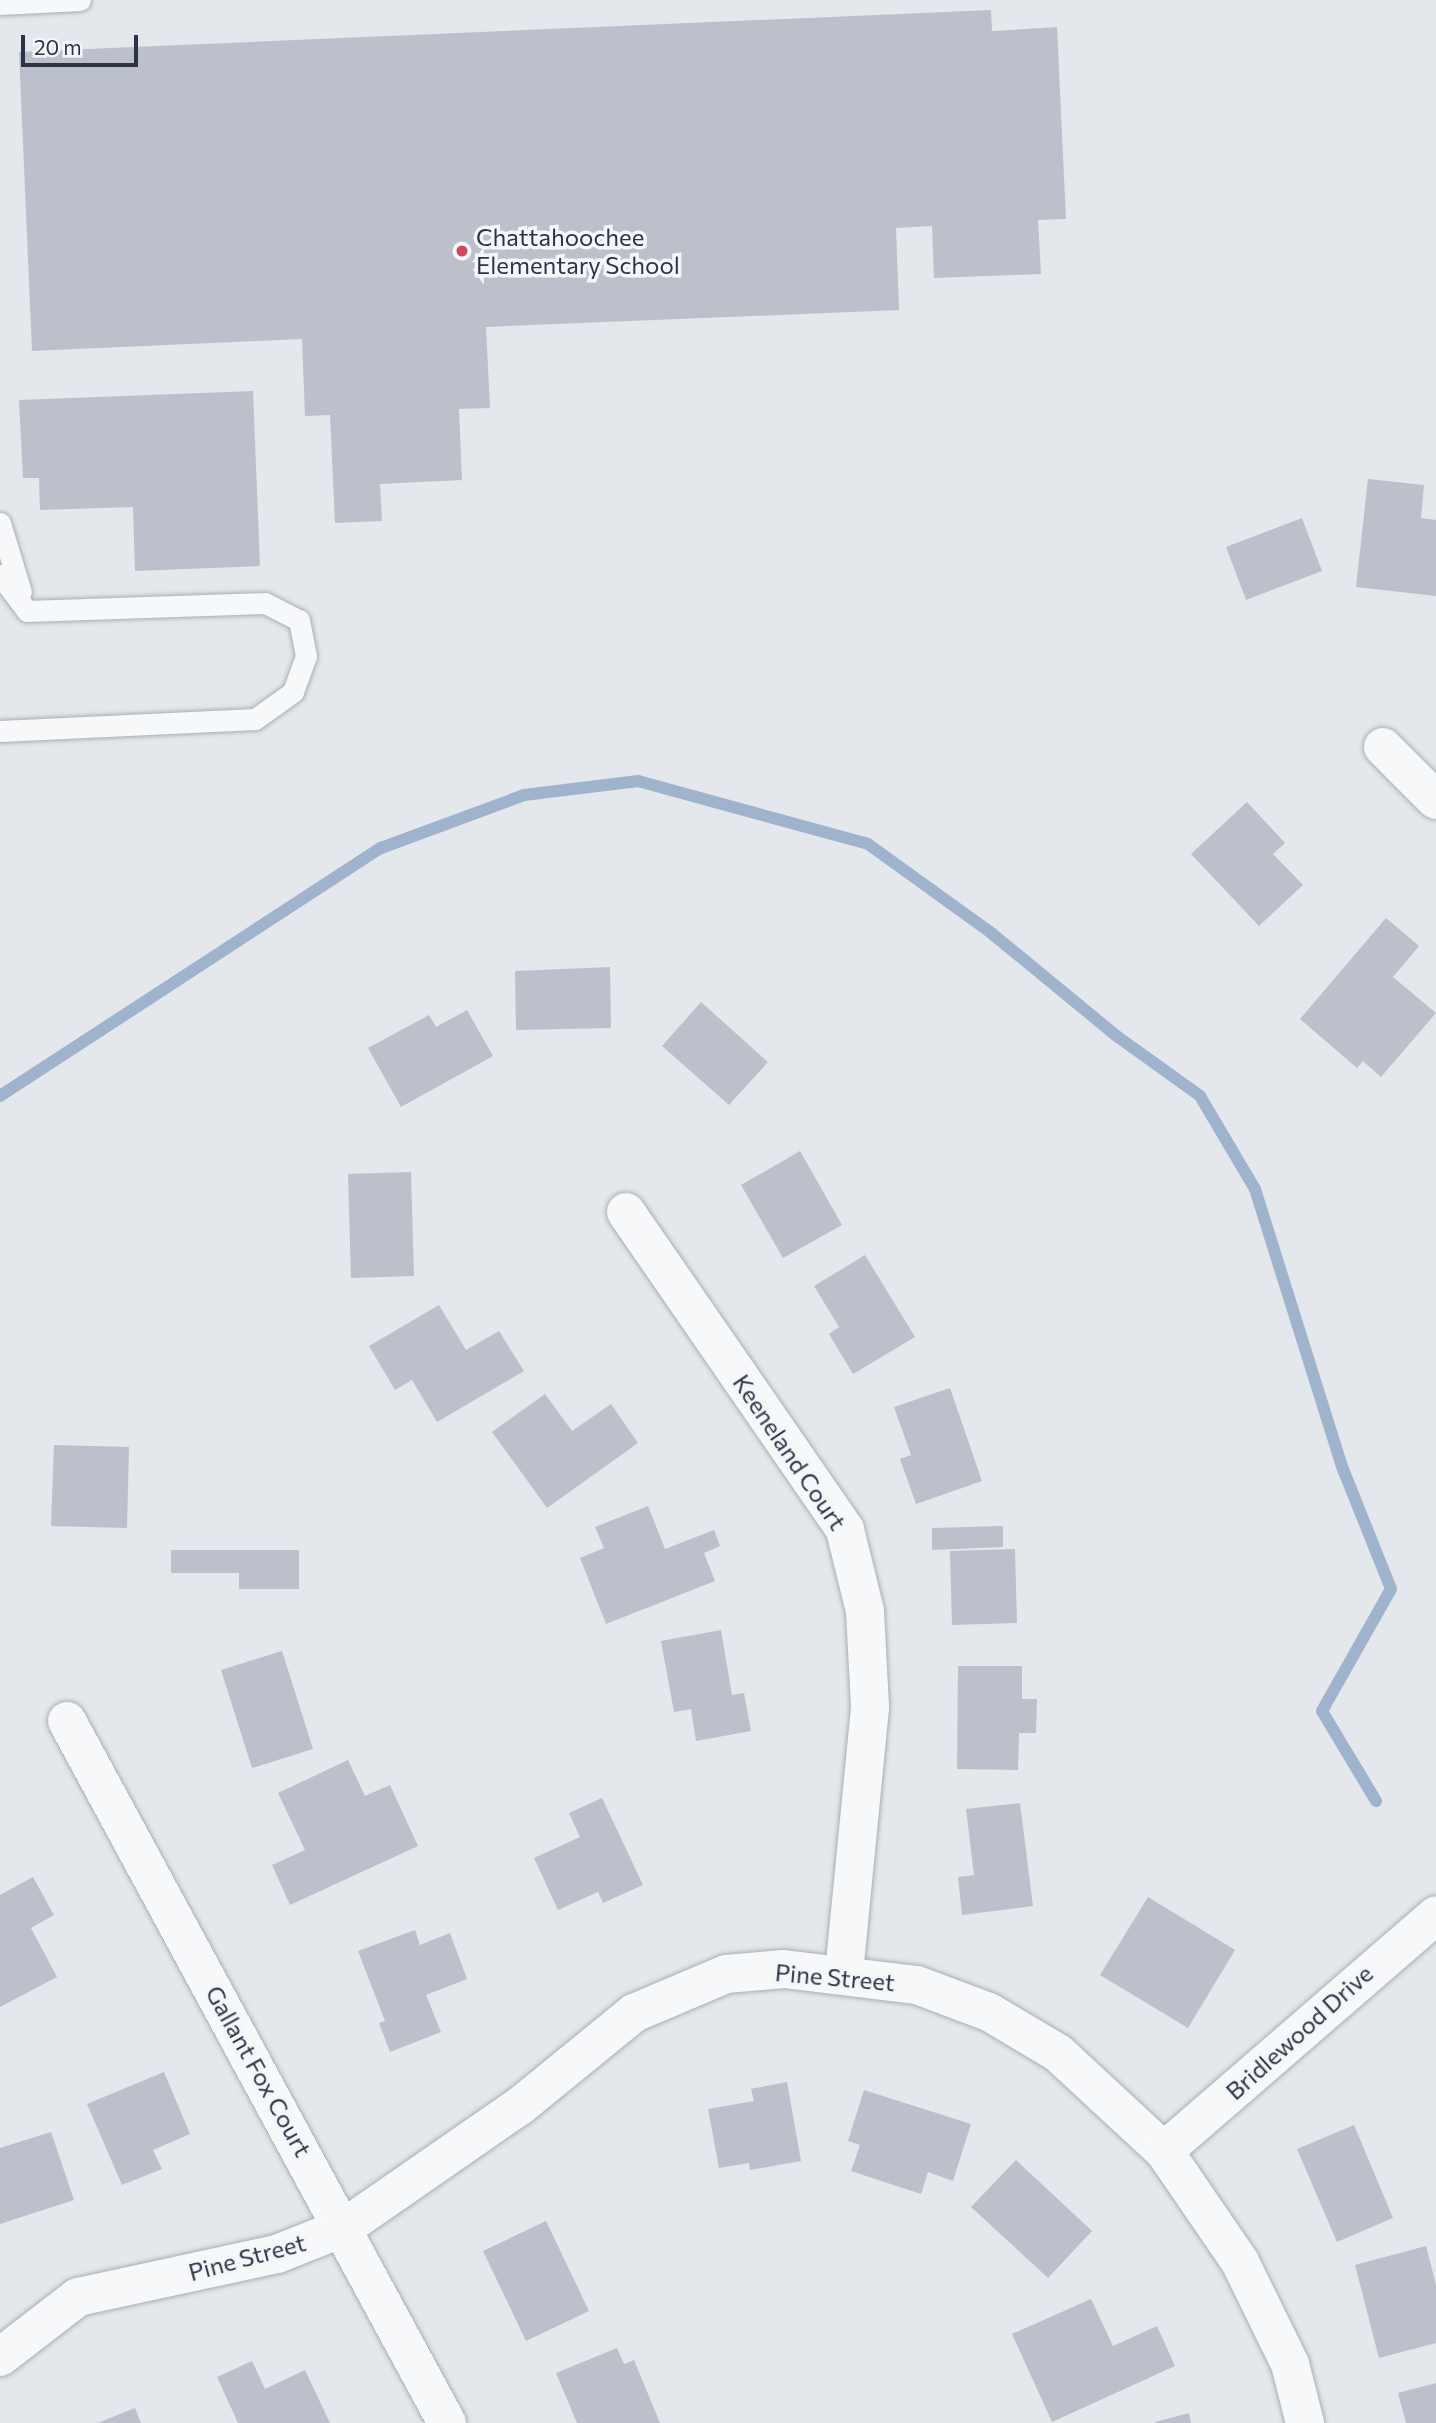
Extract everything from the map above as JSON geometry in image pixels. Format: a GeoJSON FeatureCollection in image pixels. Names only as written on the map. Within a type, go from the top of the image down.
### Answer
{"type":"FeatureCollection","features":[{"type":"Feature","properties":{"kind":"street"},"geometry":{"type":"LineString","coordinates":[[1383,747],[1436,800]]}},
{"type":"Feature","properties":{"kind":"street","name":"Keeneland Court"},"geometry":{"type":"LineString","coordinates":[[626,1212],[845,1530],[865,1611],[870,1708],[844,1974]]}},
{"type":"Feature","properties":{"kind":"street","name":"Gallant Fox Court"},"geometry":{"type":"LineString","coordinates":[[67,1721],[345,2227],[447,2423]]}},
{"type":"Feature","properties":{"kind":"street","name":"Bridlewood Drive"},"geometry":{"type":"LineString","coordinates":[[1164,2151],[1436,1915]]}},
{"type":"Feature","properties":{"kind":"street","name":"Pine Street"},"geometry":{"type":"LineString","coordinates":[[0,2357],[78,2297],[276,2253],[345,2227],[520,2106],[634,2013],[726,1974],[785,1969],[844,1974],[917,1985],[989,2012],[1058,2053],[1164,2151],[1240,2262],[1290,2364],[1305,2423]]}},
{"type":"Feature","properties":{"kind":"lane"},"geometry":{"type":"LineString","coordinates":[[0,4],[79,0]]}},
{"type":"Feature","properties":{"kind":"lane"},"geometry":{"type":"LineString","coordinates":[[0,523],[27,611]]}},
{"type":"Feature","properties":{"kind":"lane"},"geometry":{"type":"LineString","coordinates":[[1,578],[27,611]]}},
{"type":"Feature","properties":{"kind":"lane"},"geometry":{"type":"LineString","coordinates":[[0,731],[255,719],[293,692],[306,656],[299,620],[265,603],[27,611]]}},
{"type":"Feature","properties":{"kind":"building","name":"Chattahoochee Elementary School"},"geometry":{"type":"Polygon","coordinates":[[[991,10],[992,31],[1057,27],[1066,219],[1038,220],[1041,274],[934,278],[932,226],[896,228],[899,310],[486,327],[490,408],[459,409],[462,480],[380,484],[382,521],[335,523],[330,415],[305,416],[302,339],[32,351],[19,52],[991,10]]]}},
{"type":"Feature","properties":{"kind":"building"},"geometry":{"type":"Polygon","coordinates":[[[253,391],[260,566],[135,571],[133,507],[40,510],[39,478],[23,478],[19,400],[253,391]]]}},
{"type":"Feature","properties":{"kind":"building"},"geometry":{"type":"Polygon","coordinates":[[[1368,479],[1424,485],[1421,518],[1436,520],[1436,596],[1356,587],[1368,479]]]}},
{"type":"Feature","properties":{"kind":"building"},"geometry":{"type":"Polygon","coordinates":[[[1302,518],[1322,571],[1246,600],[1226,547],[1302,518]]]}},
{"type":"Feature","properties":{"kind":"building"},"geometry":{"type":"Polygon","coordinates":[[[1247,802],[1285,843],[1273,854],[1303,885],[1259,926],[1191,854],[1247,802]]]}},
{"type":"Feature","properties":{"kind":"building"},"geometry":{"type":"Polygon","coordinates":[[[1386,918],[1419,946],[1393,977],[1436,1013],[1381,1077],[1363,1061],[1357,1068],[1300,1019],[1386,918]]]}},
{"type":"Feature","properties":{"kind":"building"},"geometry":{"type":"Polygon","coordinates":[[[610,967],[611,1028],[516,1030],[515,971],[610,967]]]}},
{"type":"Feature","properties":{"kind":"building"},"geometry":{"type":"Polygon","coordinates":[[[701,1002],[768,1062],[729,1105],[662,1046],[701,1002]]]}},
{"type":"Feature","properties":{"kind":"building"},"geometry":{"type":"Polygon","coordinates":[[[467,1010],[493,1056],[401,1107],[368,1048],[429,1015],[436,1027],[467,1010]]]}},
{"type":"Feature","properties":{"kind":"building"},"geometry":{"type":"Polygon","coordinates":[[[800,1151],[842,1225],[783,1258],[741,1185],[800,1151]]]}},
{"type":"Feature","properties":{"kind":"building"},"geometry":{"type":"Polygon","coordinates":[[[411,1172],[414,1276],[351,1278],[348,1174],[411,1172]]]}},
{"type":"Feature","properties":{"kind":"building"},"geometry":{"type":"Polygon","coordinates":[[[865,1255],[915,1337],[853,1374],[829,1334],[839,1327],[814,1286],[865,1255]]]}},
{"type":"Feature","properties":{"kind":"building"},"geometry":{"type":"Polygon","coordinates":[[[439,1305],[466,1350],[499,1331],[524,1371],[437,1422],[412,1380],[395,1390],[369,1346],[439,1305]]]}},
{"type":"Feature","properties":{"kind":"building"},"geometry":{"type":"Polygon","coordinates":[[[950,1388],[982,1481],[916,1504],[900,1459],[911,1455],[894,1407],[950,1388]]]}},
{"type":"Feature","properties":{"kind":"building"},"geometry":{"type":"Polygon","coordinates":[[[545,1394],[572,1431],[611,1404],[638,1443],[547,1508],[492,1432],[545,1394]]]}},
{"type":"Feature","properties":{"kind":"building"},"geometry":{"type":"Polygon","coordinates":[[[54,1445],[129,1447],[127,1528],[51,1526],[54,1445]]]}},
{"type":"Feature","properties":{"kind":"building"},"geometry":{"type":"Polygon","coordinates":[[[648,1506],[665,1549],[714,1530],[720,1546],[704,1553],[715,1581],[606,1624],[580,1558],[604,1548],[595,1527],[648,1506]]]}},
{"type":"Feature","properties":{"kind":"building"},"geometry":{"type":"Polygon","coordinates":[[[1003,1526],[1003,1547],[932,1550],[932,1528],[1003,1526]]]}},
{"type":"Feature","properties":{"kind":"building"},"geometry":{"type":"Polygon","coordinates":[[[1015,1549],[1017,1623],[952,1625],[950,1551],[1015,1549]]]}},
{"type":"Feature","properties":{"kind":"building"},"geometry":{"type":"Polygon","coordinates":[[[171,1550],[299,1550],[299,1589],[239,1589],[239,1573],[171,1573],[171,1550]]]}},
{"type":"Feature","properties":{"kind":"building"},"geometry":{"type":"Polygon","coordinates":[[[721,1630],[732,1695],[744,1693],[751,1731],[696,1741],[691,1709],[674,1712],[661,1641],[721,1630]]]}},
{"type":"Feature","properties":{"kind":"building"},"geometry":{"type":"Polygon","coordinates":[[[282,1651],[313,1749],[252,1768],[221,1670],[282,1651]]]}},
{"type":"Feature","properties":{"kind":"building"},"geometry":{"type":"Polygon","coordinates":[[[958,1666],[1022,1666],[1022,1699],[1037,1699],[1036,1733],[1019,1733],[1018,1770],[957,1769],[958,1666]]]}},
{"type":"Feature","properties":{"kind":"building"},"geometry":{"type":"Polygon","coordinates":[[[348,1760],[365,1796],[390,1785],[418,1846],[290,1905],[272,1865],[305,1850],[278,1793],[348,1760]]]}},
{"type":"Feature","properties":{"kind":"building"},"geometry":{"type":"Polygon","coordinates":[[[602,1798],[643,1885],[603,1903],[598,1892],[558,1910],[534,1858],[580,1837],[569,1813],[602,1798]]]}},
{"type":"Feature","properties":{"kind":"building"},"geometry":{"type":"Polygon","coordinates":[[[1020,1803],[1033,1906],[962,1915],[958,1877],[974,1875],[966,1809],[1020,1803]]]}},
{"type":"Feature","properties":{"kind":"building"},"geometry":{"type":"Polygon","coordinates":[[[33,1877],[54,1915],[31,1928],[57,1977],[0,2007],[0,1895],[33,1877]]]}},
{"type":"Feature","properties":{"kind":"building"},"geometry":{"type":"Polygon","coordinates":[[[1148,1897],[1235,1950],[1188,2028],[1100,1975],[1148,1897]]]}},
{"type":"Feature","properties":{"kind":"building"},"geometry":{"type":"Polygon","coordinates":[[[415,1930],[420,1945],[450,1933],[467,1979],[426,1995],[441,2032],[390,2052],[379,2023],[385,2021],[358,1951],[415,1930]]]}},
{"type":"Feature","properties":{"kind":"building"},"geometry":{"type":"Polygon","coordinates":[[[164,2072],[190,2134],[153,2150],[162,2169],[122,2185],[87,2104],[164,2072]]]}},
{"type":"Feature","properties":{"kind":"building"},"geometry":{"type":"Polygon","coordinates":[[[787,2082],[801,2161],[750,2170],[749,2163],[719,2168],[708,2109],[754,2101],[751,2089],[787,2082]]]}},
{"type":"Feature","properties":{"kind":"building"},"geometry":{"type":"Polygon","coordinates":[[[864,2090],[971,2124],[953,2181],[928,2172],[921,2194],[851,2171],[860,2145],[848,2141],[864,2090]]]}},
{"type":"Feature","properties":{"kind":"building"},"geometry":{"type":"Polygon","coordinates":[[[1354,2125],[1393,2218],[1337,2242],[1297,2149],[1354,2125]]]}},
{"type":"Feature","properties":{"kind":"building"},"geometry":{"type":"Polygon","coordinates":[[[51,2132],[74,2200],[0,2224],[0,2148],[51,2132]]]}},
{"type":"Feature","properties":{"kind":"building"},"geometry":{"type":"Polygon","coordinates":[[[1016,2160],[1092,2231],[1048,2278],[971,2207],[1016,2160]]]}},
{"type":"Feature","properties":{"kind":"building"},"geometry":{"type":"Polygon","coordinates":[[[546,2221],[589,2311],[526,2341],[483,2251],[546,2221]]]}},
{"type":"Feature","properties":{"kind":"building"},"geometry":{"type":"Polygon","coordinates":[[[1426,2246],[1436,2285],[1436,2343],[1379,2358],[1355,2265],[1426,2246]]]}},
{"type":"Feature","properties":{"kind":"building"},"geometry":{"type":"Polygon","coordinates":[[[1091,2299],[1113,2346],[1157,2326],[1175,2366],[1052,2422],[1012,2334],[1091,2299]]]}},
{"type":"Feature","properties":{"kind":"building"},"geometry":{"type":"Polygon","coordinates":[[[617,2348],[624,2364],[634,2360],[660,2423],[577,2423],[556,2373],[617,2348]]]}},
{"type":"Feature","properties":{"kind":"building"},"geometry":{"type":"Polygon","coordinates":[[[252,2361],[265,2389],[305,2370],[330,2423],[238,2423],[217,2377],[252,2361]]]}},
{"type":"Feature","properties":{"kind":"building"},"geometry":{"type":"Polygon","coordinates":[[[1436,2383],[1436,2423],[1406,2423],[1398,2393],[1436,2383]]]}},
{"type":"Feature","properties":{"kind":"building"},"geometry":{"type":"Polygon","coordinates":[[[135,2408],[141,2423],[98,2423],[135,2408]]]}},
{"type":"Feature","properties":{"kind":"building"},"geometry":{"type":"Polygon","coordinates":[[[1189,2413],[1191,2423],[1155,2423],[1155,2422],[1189,2413]]]}},
{"type":"Feature","properties":{"kind":"waterway"},"geometry":{"type":"LineString","coordinates":[[0,1096],[381,848],[524,795],[638,781],[868,844],[990,932],[1118,1037],[1200,1096],[1255,1189],[1343,1469],[1391,1589],[1322,1711],[1376,1801]]}},
{"type":"Feature","properties":{"kind":"place","name":"Chattahoochee Elementary School"},"geometry":{"type":"Point","coordinates":[462,251]}}]}
